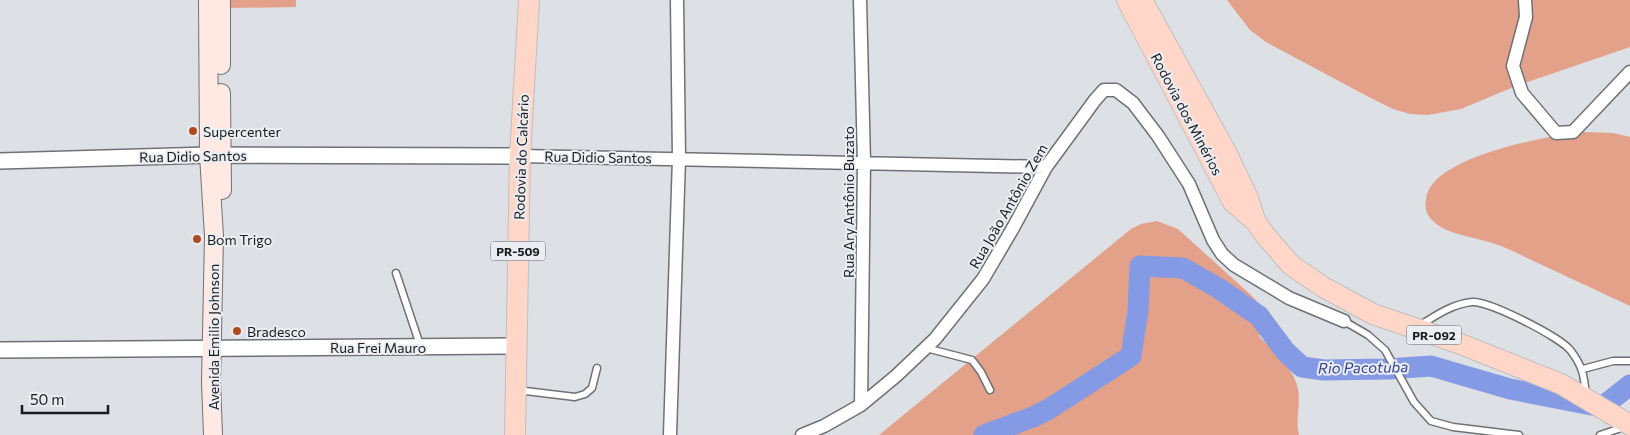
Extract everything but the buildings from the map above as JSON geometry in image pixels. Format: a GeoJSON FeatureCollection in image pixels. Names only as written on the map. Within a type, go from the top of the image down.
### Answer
{"type":"FeatureCollection","features":[{"type":"Feature","properties":{"kind":"main road","name":"Avenida Emilio Johnson"},"geometry":{"type":"LineString","coordinates":[[208,0],[215,155],[218,348],[223,435]]}},
{"type":"Feature","properties":{"kind":"main road","name":"Avenida Emilio Johnson"},"geometry":{"type":"LineString","coordinates":[[215,155],[221,0]]}},
{"type":"Feature","properties":{"kind":"main road","name":"Rodovia do Calcário"},"geometry":{"type":"LineString","coordinates":[[515,435],[520,156],[529,0]]}},
{"type":"Feature","properties":{"kind":"main road","name":"Rodovia dos Minérios"},"geometry":{"type":"LineString","coordinates":[[1126,0],[1233,202],[1256,222],[1291,265],[1323,287],[1373,314],[1458,343],[1561,384],[1630,425]]}},
{"type":"Feature","properties":{"kind":"main road","name":"Rodovia dos Minérios"},"geometry":{"type":"LineString","coordinates":[[1142,0],[1226,152],[1248,198],[1256,222]]}},
{"type":"Feature","properties":{"kind":"main road","name":"Avenida Emilio Johnson"},"geometry":{"type":"LineString","coordinates":[[213,435],[212,382],[218,348]]}},
{"type":"Feature","properties":{"kind":"street"},"geometry":{"type":"LineString","coordinates":[[670,435],[679,158],[677,0]]}},
{"type":"Feature","properties":{"kind":"street","name":"Rua Ary Antônio Buzato"},"geometry":{"type":"LineString","coordinates":[[860,0],[864,162],[861,405]]}},
{"type":"Feature","properties":{"kind":"street"},"geometry":{"type":"LineString","coordinates":[[1526,0],[1526,17],[1513,66],[1522,93],[1556,133],[1573,132],[1630,72]]}},
{"type":"Feature","properties":{"kind":"street","name":"Rua João Antônio Zem"},"geometry":{"type":"LineString","coordinates":[[802,435],[824,426],[861,405],[896,376],[935,339],[983,279],[1046,167],[1104,90],[1116,90],[1133,103],[1158,136],[1189,184],[1213,240],[1222,254],[1234,265],[1289,298],[1344,321]]}},
{"type":"Feature","properties":{"kind":"street","name":"Rua Didio Santos"},"geometry":{"type":"LineString","coordinates":[[0,161],[215,155],[520,156],[1046,167]]}},
{"type":"Feature","properties":{"kind":"street","name":"Rua Frei Mauro"},"geometry":{"type":"LineString","coordinates":[[0,350],[517,346]]}},
{"type":"Feature","properties":{"kind":"lane"},"geometry":{"type":"LineString","coordinates":[[396,273],[420,347]]}},
{"type":"Feature","properties":{"kind":"lane"},"geometry":{"type":"LineString","coordinates":[[1415,329],[1442,311],[1473,302],[1491,307],[1542,330],[1570,349],[1583,369],[1586,398]]}},
{"type":"Feature","properties":{"kind":"lane"},"geometry":{"type":"LineString","coordinates":[[1344,321],[1368,335],[1385,350],[1414,402],[1431,421],[1519,435]]}},
{"type":"Feature","properties":{"kind":"lane"},"geometry":{"type":"LineString","coordinates":[[926,348],[972,360],[981,372],[990,390]]}},
{"type":"Feature","properties":{"kind":"lane"},"geometry":{"type":"LineString","coordinates":[[1583,369],[1613,361],[1630,360]]}},
{"type":"Feature","properties":{"kind":"lane"},"geometry":{"type":"LineString","coordinates":[[516,390],[575,397],[586,394],[592,388],[597,368]]}},
{"type":"Feature","properties":{"kind":"lane"},"geometry":{"type":"LineString","coordinates":[[1600,435],[1630,425]]}},
{"type":"Feature","properties":{"kind":"shaded area"},"geometry":{"type":"Polygon","coordinates":[[[229,0],[296,0],[296,7],[229,8],[229,0]]]}},
{"type":"Feature","properties":{"kind":"shaded area"},"geometry":{"type":"Polygon","coordinates":[[[1227,0],[1630,0],[1630,47],[1516,86],[1461,109],[1428,115],[1410,114],[1393,109],[1365,95],[1266,42],[1250,30],[1227,0]]]}},
{"type":"Feature","properties":{"kind":"shaded area"},"geometry":{"type":"Polygon","coordinates":[[[1583,132],[1613,133],[1630,137],[1630,306],[1507,248],[1444,228],[1432,220],[1426,211],[1426,199],[1432,184],[1447,171],[1468,160],[1519,144],[1583,132]]]}},
{"type":"Feature","properties":{"kind":"shaded area"},"geometry":{"type":"Polygon","coordinates":[[[1157,221],[1178,229],[1266,311],[1265,324],[1259,336],[1288,367],[1296,381],[1299,395],[1299,435],[879,435],[1131,229],[1141,224],[1157,221]]]}},
{"type":"Feature","properties":{"kind":"waterway","name":"Rio Pacotuba"},"geometry":{"type":"LineString","coordinates":[[984,435],[1049,409],[1131,356],[1138,311],[1140,266],[1183,268],[1218,288],[1259,316],[1285,351],[1302,367],[1324,370],[1431,366],[1510,389],[1602,407],[1630,385]]}},
{"type":"Feature","properties":{"kind":"place","name":"Supercenter"},"geometry":{"type":"Point","coordinates":[193,131]}},
{"type":"Feature","properties":{"kind":"place","name":"Bom Trigo"},"geometry":{"type":"Point","coordinates":[197,239]}},
{"type":"Feature","properties":{"kind":"place","name":"Bradesco"},"geometry":{"type":"Point","coordinates":[237,331]}}]}
